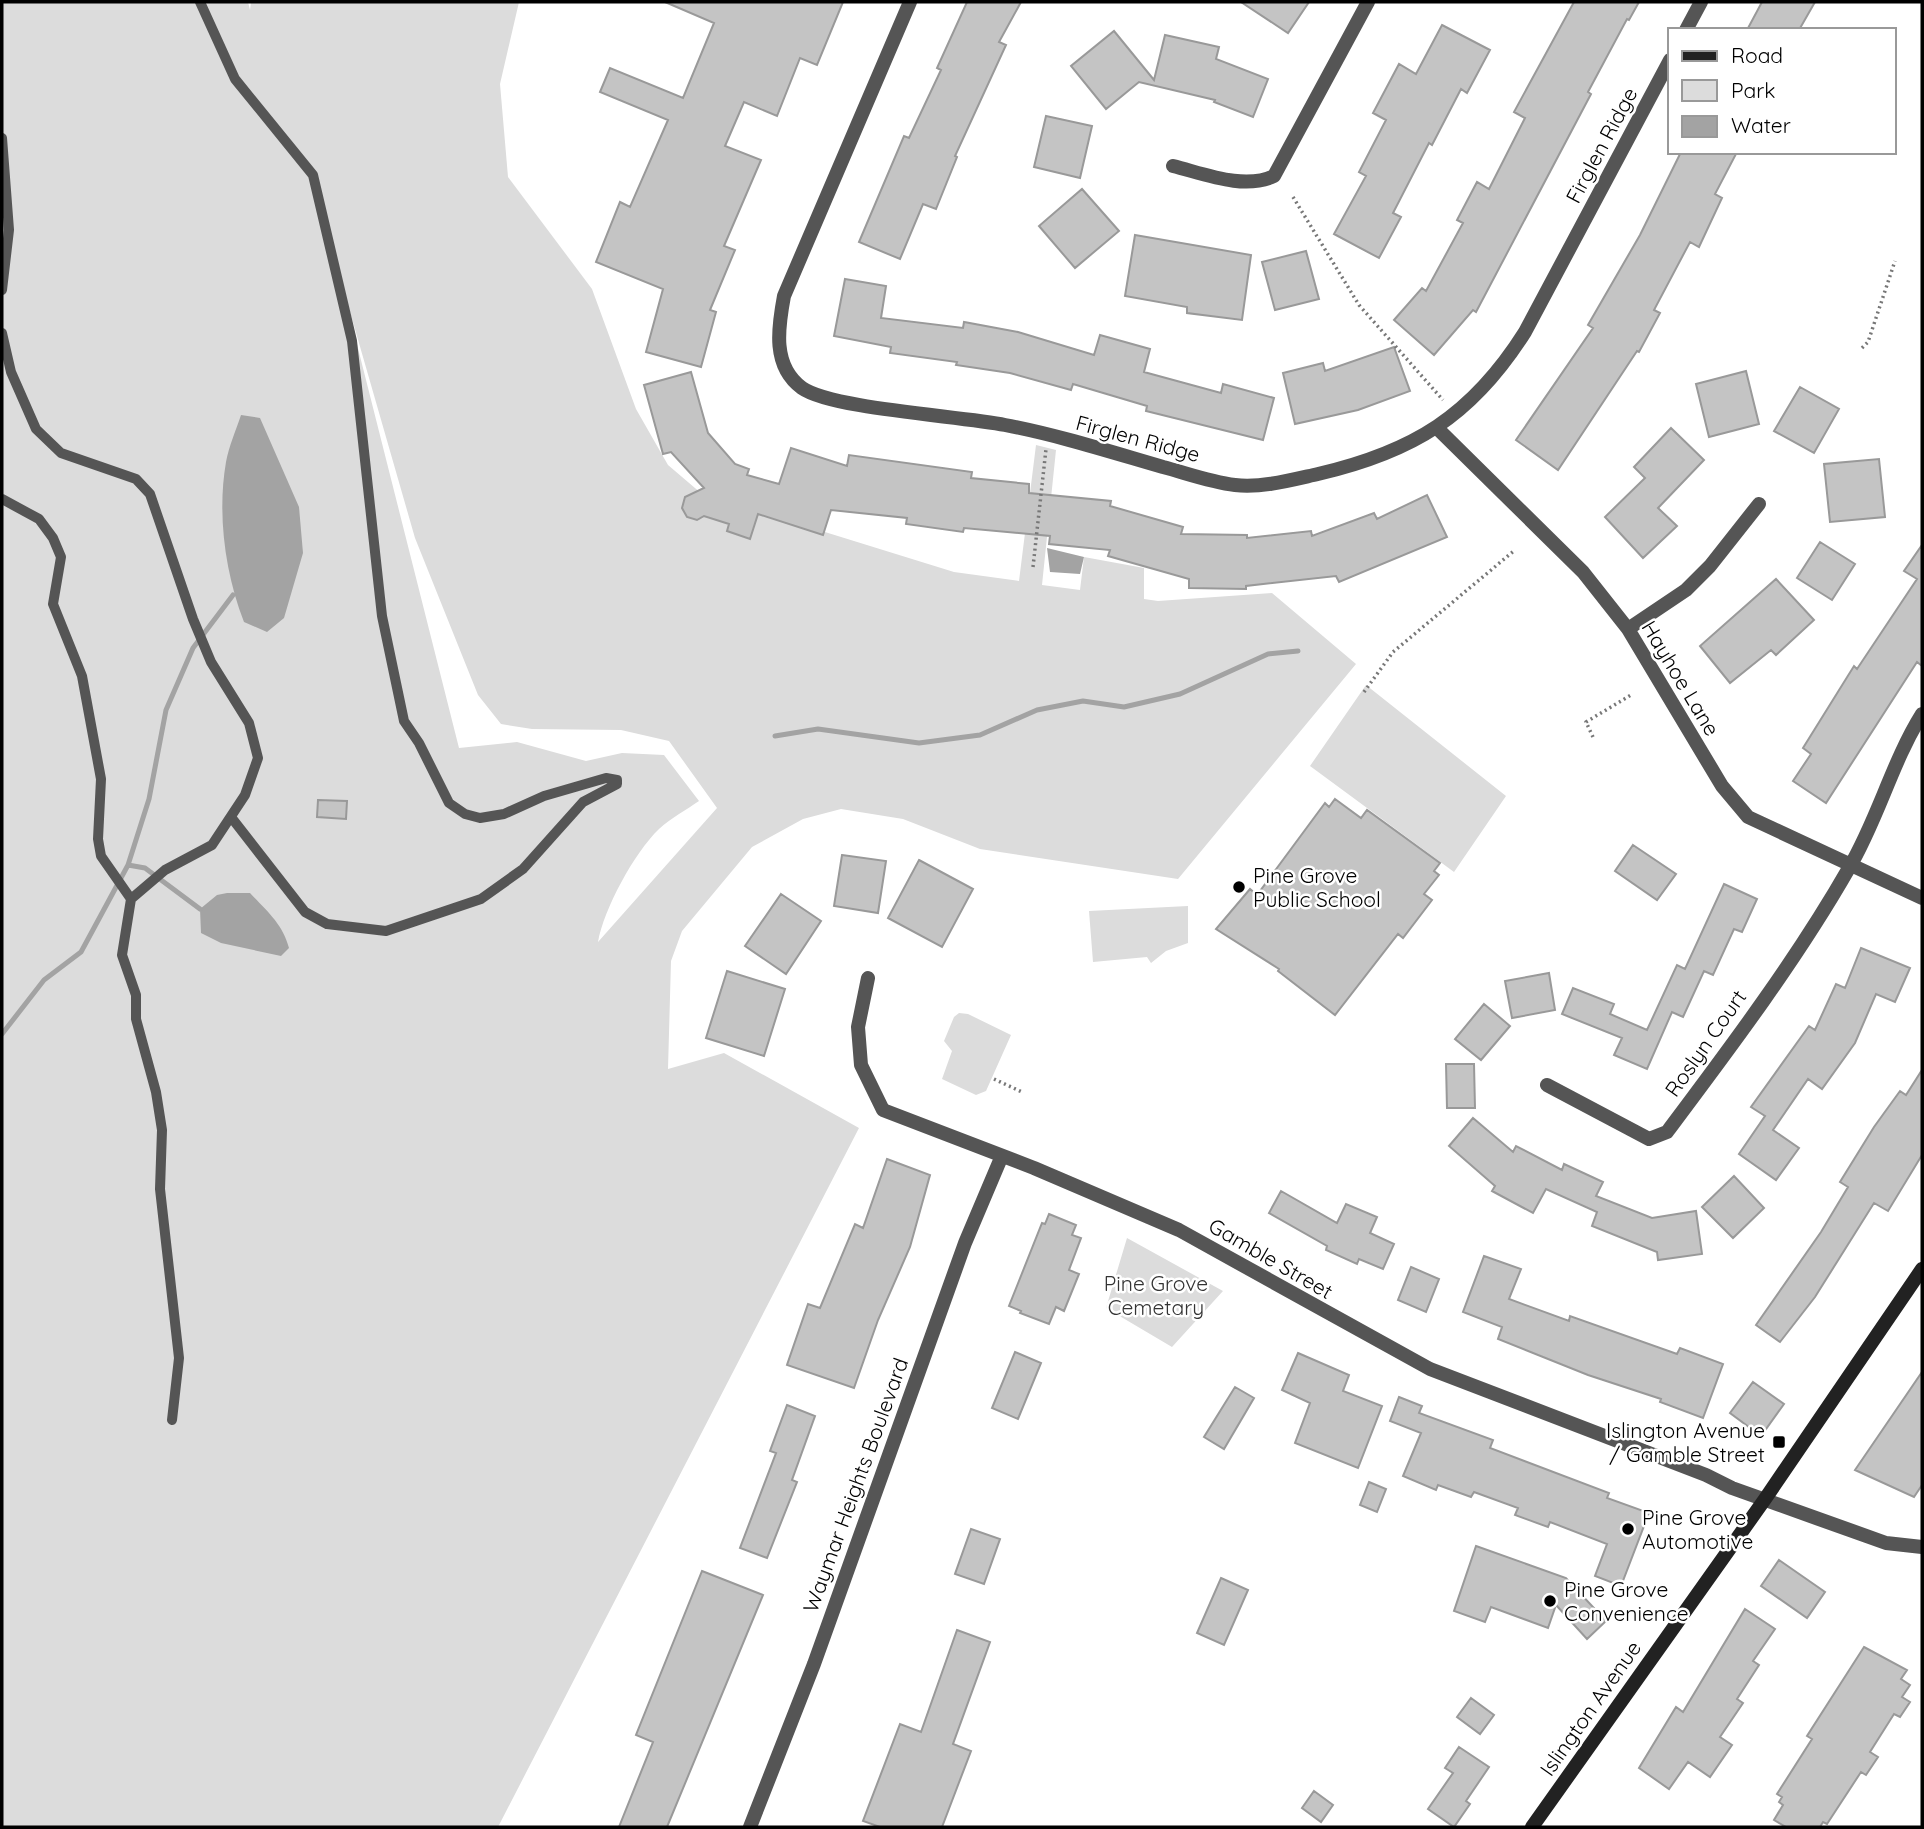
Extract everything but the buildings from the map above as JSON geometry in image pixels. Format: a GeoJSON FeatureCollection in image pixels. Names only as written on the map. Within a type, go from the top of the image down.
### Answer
{"type":"FeatureCollection","features":[{"type":"Feature","properties":{"kind":"main road","name":"Islington Avenue"},"geometry":{"type":"LineString","coordinates":[[1532,1827],[1765,1499],[1922,1269]]}},
{"type":"Feature","properties":{"kind":"street","name":"Firglen Ridge"},"geometry":{"type":"LineString","coordinates":[[910,2],[784,296],[779,325],[780,360],[802,388],[838,401],[1005,425],[1237,485],[1286,481],[1364,462],[1401,448],[1438,429],[1491,379],[1516,346],[1668,66]]}},
{"type":"Feature","properties":{"kind":"street"},"geometry":{"type":"LineString","coordinates":[[1173,166],[1242,182],[1259,183],[1274,176],[1368,2]]}},
{"type":"Feature","properties":{"kind":"street"},"geometry":{"type":"LineString","coordinates":[[1687,28],[1701,2]]}},
{"type":"Feature","properties":{"kind":"street","name":"Hayhoe Lane"},"geometry":{"type":"LineString","coordinates":[[1438,429],[1583,572],[1628,629],[1722,786],[1739,809],[1759,824],[1922,898]]}},
{"type":"Feature","properties":{"kind":"street"},"geometry":{"type":"LineString","coordinates":[[1628,629],[1686,590],[1710,566],[1759,504]]}},
{"type":"Feature","properties":{"kind":"street","name":"Roslyn Court"},"geometry":{"type":"LineString","coordinates":[[1547,1086],[1649,1139],[1667,1132],[1826,907],[1851,866],[1909,736],[1922,714]]}},
{"type":"Feature","properties":{"kind":"street","name":"Gamble Street"},"geometry":{"type":"LineString","coordinates":[[868,978],[858,1027],[861,1065],[883,1110],[1000,1158],[1034,1168],[1179,1230],[1430,1368],[1886,1544],[1922,1547]]}},
{"type":"Feature","properties":{"kind":"street","name":"Waymar Heights Boulevard"},"geometry":{"type":"LineString","coordinates":[[750,1827],[814,1664],[965,1242],[1000,1158]]}},
{"type":"Feature","properties":{"kind":"lane"},"geometry":{"type":"LineString","coordinates":[[200,2],[235,79],[313,176],[352,341],[382,616],[404,721],[419,743],[449,803],[465,814],[480,818],[504,814],[544,796],[606,778],[617,780],[617,784],[583,802],[523,869],[481,900],[386,931],[327,924],[304,912],[231,817]]}},
{"type":"Feature","properties":{"kind":"lane"},"geometry":{"type":"LineString","coordinates":[[2,138],[9,230],[2,290]]}},
{"type":"Feature","properties":{"kind":"lane"},"geometry":{"type":"LineString","coordinates":[[2,332],[11,372],[36,429],[61,453],[136,479],[150,494],[206,651],[249,723],[258,758],[245,795],[212,845],[165,870],[128,896]]}},
{"type":"Feature","properties":{"kind":"lane"},"geometry":{"type":"LineString","coordinates":[[2,499],[39,519],[53,538],[61,557],[53,604],[82,676],[102,779],[101,856],[128,896],[122,955],[136,995],[136,1019],[156,1092],[162,1130],[160,1189],[179,1358],[172,1420]]}},
{"type":"Feature","properties":{"kind":"path"},"geometry":{"type":"LineString","coordinates":[[1293,197],[1359,305],[1446,403]]}},
{"type":"Feature","properties":{"kind":"path"},"geometry":{"type":"LineString","coordinates":[[1863,348],[1868,342],[1895,261]]}},
{"type":"Feature","properties":{"kind":"path"},"geometry":{"type":"LineString","coordinates":[[1033,567],[1046,449]]}},
{"type":"Feature","properties":{"kind":"path"},"geometry":{"type":"LineString","coordinates":[[1364,692],[1393,652],[1515,550]]}},
{"type":"Feature","properties":{"kind":"path"},"geometry":{"type":"LineString","coordinates":[[1593,737],[1586,722],[1631,695]]}},
{"type":"Feature","properties":{"kind":"path"},"geometry":{"type":"LineString","coordinates":[[995,1079],[1022,1092]]}},
{"type":"Feature","properties":{"kind":"green space"},"geometry":{"type":"Polygon","coordinates":[[[2,2],[248,2],[250,10],[251,2],[519,2],[500,84],[508,177],[592,289],[636,409],[668,465],[702,494],[954,572],[1019,581],[1036,445],[1056,450],[1042,585],[1080,590],[1084,557],[1144,568],[1144,599],[1158,601],[1272,593],[1356,664],[1178,879],[980,849],[903,819],[841,809],[803,819],[752,847],[682,931],[671,961],[668,1069],[724,1053],[859,1128],[498,1827],[2,1827],[2,2]],[[340,277],[459,748],[517,742],[586,761],[622,753],[664,755],[699,801],[649,839],[613,898],[598,942],[717,808],[669,741],[621,730],[532,729],[501,724],[478,695],[415,538],[340,277]]]}},
{"type":"Feature","properties":{"kind":"green space"},"geometry":{"type":"Polygon","coordinates":[[[1366,685],[1506,796],[1454,872],[1310,766],[1366,685]]]}},
{"type":"Feature","properties":{"kind":"green space"},"geometry":{"type":"Polygon","coordinates":[[[1188,906],[1188,943],[1166,951],[1151,963],[1147,957],[1093,962],[1089,911],[1188,906]]]}},
{"type":"Feature","properties":{"kind":"green space"},"geometry":{"type":"Polygon","coordinates":[[[959,1013],[968,1014],[1011,1035],[986,1091],[976,1095],[942,1079],[952,1051],[944,1041],[954,1017],[959,1013]]]}},
{"type":"Feature","properties":{"kind":"green space","name":"Pine Grove Cemetary"},"geometry":{"type":"Polygon","coordinates":[[[1127,1238],[1223,1291],[1172,1347],[1106,1308],[1127,1238]]]}},
{"type":"Feature","properties":{"kind":"water"},"geometry":{"type":"Polygon","coordinates":[[[241,415],[260,418],[299,507],[303,553],[284,618],[267,632],[244,622],[232,584],[225,543],[223,482],[227,456],[241,415]]]}},
{"type":"Feature","properties":{"kind":"water"},"geometry":{"type":"Polygon","coordinates":[[[1047,548],[1084,557],[1080,574],[1050,572],[1047,548]]]}},
{"type":"Feature","properties":{"kind":"water"},"geometry":{"type":"Polygon","coordinates":[[[250,893],[273,918],[283,932],[289,948],[281,956],[221,943],[201,933],[200,909],[217,895],[250,893]]]}},
{"type":"Feature","properties":{"kind":"waterway"},"geometry":{"type":"LineString","coordinates":[[2,1034],[44,980],[81,952],[128,865],[149,799],[166,710],[193,648],[233,595]]}},
{"type":"Feature","properties":{"kind":"waterway"},"geometry":{"type":"LineString","coordinates":[[775,736],[818,729],[919,743],[980,735],[1037,710],[1083,701],[1124,707],[1180,694],[1268,654],[1298,651]]}},
{"type":"Feature","properties":{"kind":"waterway"},"geometry":{"type":"LineString","coordinates":[[128,865],[145,868],[200,909]]}},
{"type":"Feature","properties":{"kind":"place","name":"Pine Grove Public School"},"geometry":{"type":"Point","coordinates":[1239,887]}},
{"type":"Feature","properties":{"kind":"place","name":"Islington Avenue / Gamble Street"},"geometry":{"type":"Point","coordinates":[1779,1442]}},
{"type":"Feature","properties":{"kind":"place","name":"Pine Grove Automotive"},"geometry":{"type":"Point","coordinates":[1628,1529]}},
{"type":"Feature","properties":{"kind":"place","name":"Pine Grove Convenience"},"geometry":{"type":"Point","coordinates":[1550,1601]}}]}
